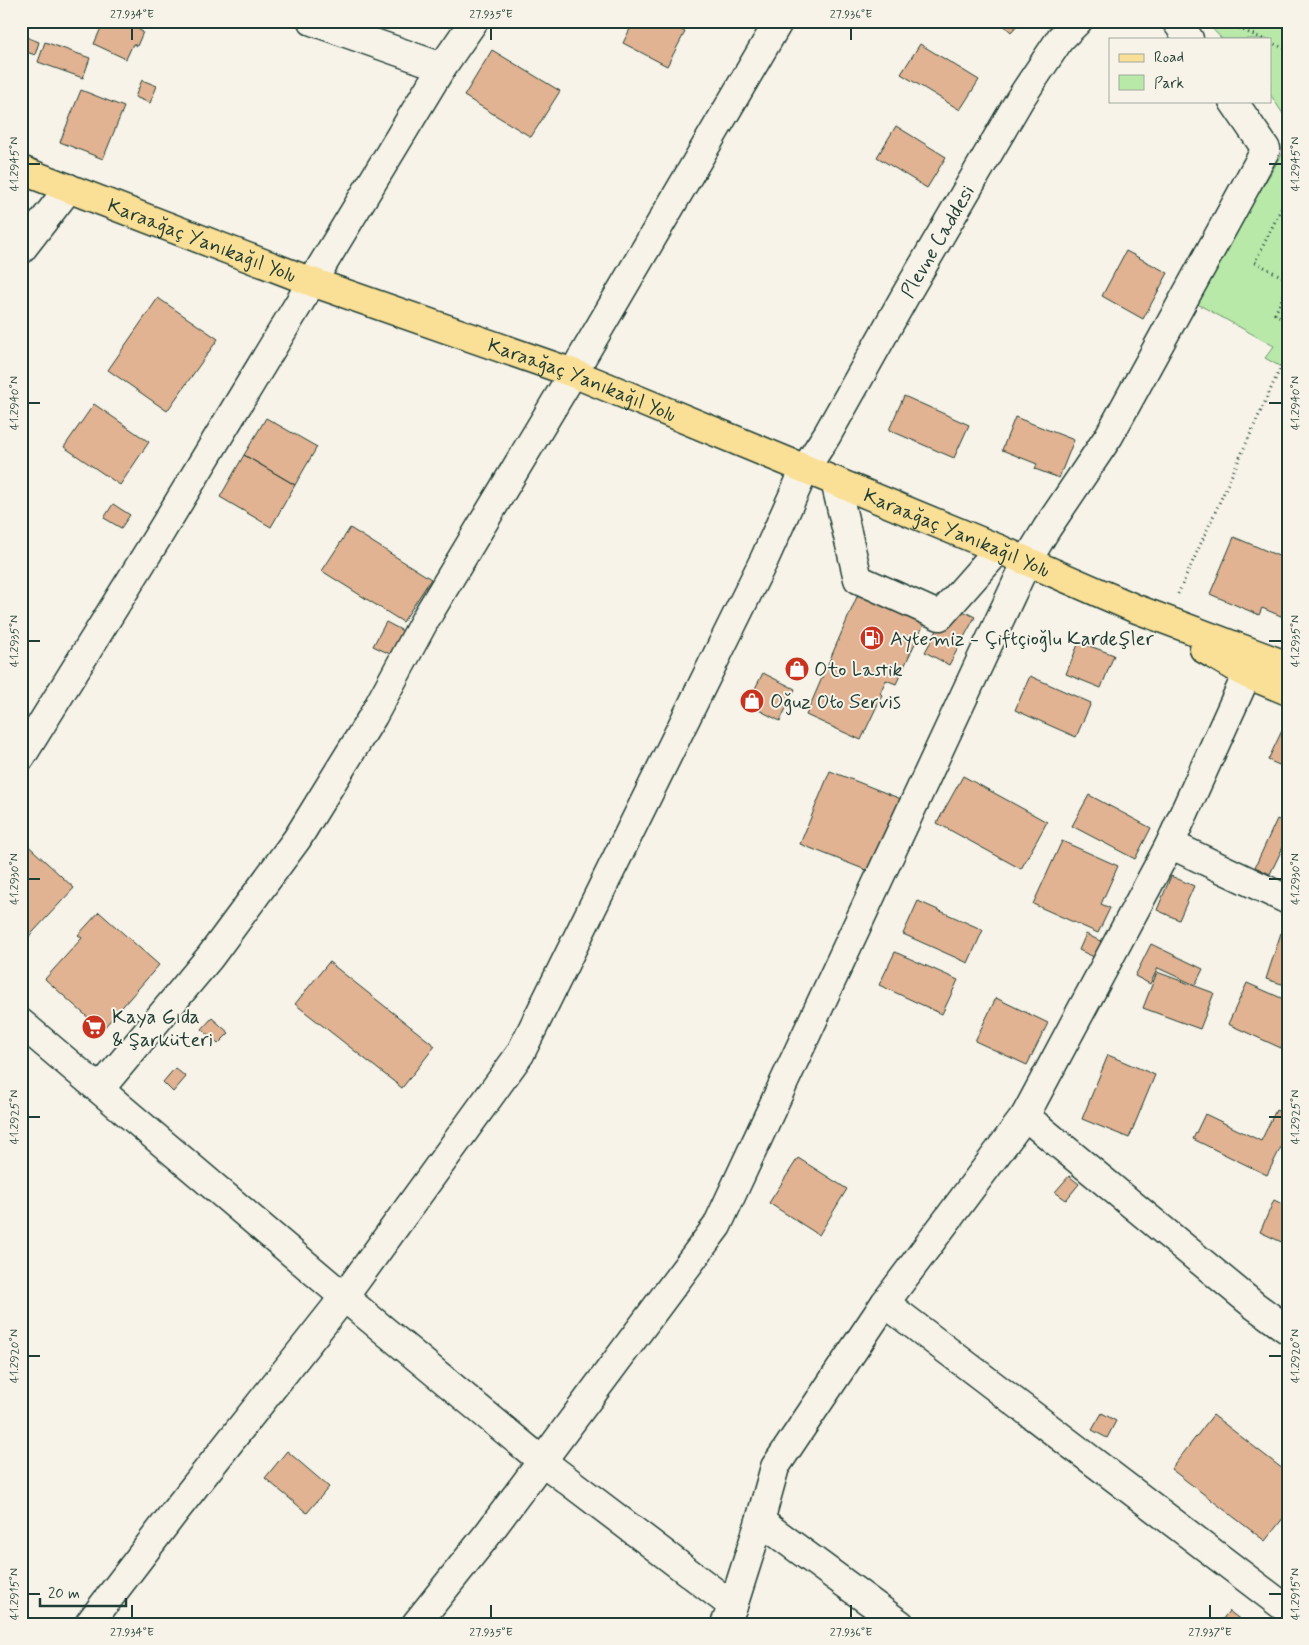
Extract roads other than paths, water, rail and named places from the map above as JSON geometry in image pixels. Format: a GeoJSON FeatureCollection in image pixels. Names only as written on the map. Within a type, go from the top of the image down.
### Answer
{"type":"FeatureCollection","features":[{"type":"Feature","properties":{"kind":"main road","name":"Karaağaç Yanıkağıl Yolu"},"geometry":{"type":"LineString","coordinates":[[21,170],[312,282],[573,373],[999,549],[1134,608]]}},
{"type":"Feature","properties":{"kind":"main road"},"geometry":{"type":"LineString","coordinates":[[1134,608],[1288,666]]}},
{"type":"Feature","properties":{"kind":"main road"},"geometry":{"type":"LineString","coordinates":[[1134,608],[1247,674],[1288,692]]}},
{"type":"Feature","properties":{"kind":"street"},"geometry":{"type":"LineString","coordinates":[[312,21],[442,67]]}},
{"type":"Feature","properties":{"kind":"street"},"geometry":{"type":"LineString","coordinates":[[21,757],[157,538],[442,67],[474,21]]}},
{"type":"Feature","properties":{"kind":"street"},"geometry":{"type":"LineString","coordinates":[[100,1089],[210,957],[297,839],[373,716],[426,618],[573,373],[778,21]]}},
{"type":"Feature","properties":{"kind":"street","name":"Plevne Caddesi"},"geometry":{"type":"LineString","coordinates":[[90,1624],[176,1510],[344,1297],[520,1054],[764,560],[805,469],[827,435],[905,296],[1020,99],[1060,39],[1078,21]]}},
{"type":"Feature","properties":{"kind":"street"},"geometry":{"type":"LineString","coordinates":[[1176,21],[1187,38]]}},
{"type":"Feature","properties":{"kind":"street"},"geometry":{"type":"LineString","coordinates":[[416,1624],[487,1535],[717,1226],[1027,561],[1046,528],[1109,436],[1266,149],[1234,102]]}},
{"type":"Feature","properties":{"kind":"street"},"geometry":{"type":"LineString","coordinates":[[21,250],[70,188]]}},
{"type":"Feature","properties":{"kind":"street"},"geometry":{"type":"LineString","coordinates":[[835,481],[858,580],[940,616],[999,549]]}},
{"type":"Feature","properties":{"kind":"street"},"geometry":{"type":"LineString","coordinates":[[21,1023],[344,1297],[729,1615],[775,1467],[885,1303],[1025,1116],[1170,844],[1247,674]]}},
{"type":"Feature","properties":{"kind":"street"},"geometry":{"type":"LineString","coordinates":[[1170,844],[1288,900]]}},
{"type":"Feature","properties":{"kind":"street"},"geometry":{"type":"LineString","coordinates":[[1025,1116],[1255,1306],[1288,1330]]}},
{"type":"Feature","properties":{"kind":"street"},"geometry":{"type":"LineString","coordinates":[[885,1303],[1288,1610]]}},
{"type":"Feature","properties":{"kind":"street"},"geometry":{"type":"LineString","coordinates":[[760,1520],[900,1624]]}},
{"type":"Feature","properties":{"kind":"place","name":"Aytemiz - Çiftçioğlu Kardeşler"},"geometry":{"type":"Point","coordinates":[872,638]}},
{"type":"Feature","properties":{"kind":"place","name":"Oto Lastik"},"geometry":{"type":"Point","coordinates":[797,669]}},
{"type":"Feature","properties":{"kind":"place","name":"Oğuz Oto Servis"},"geometry":{"type":"Point","coordinates":[752,701]}},
{"type":"Feature","properties":{"kind":"place","name":"Kaya Gıda & Şarküteri"},"geometry":{"type":"Point","coordinates":[94,1027]}}]}
